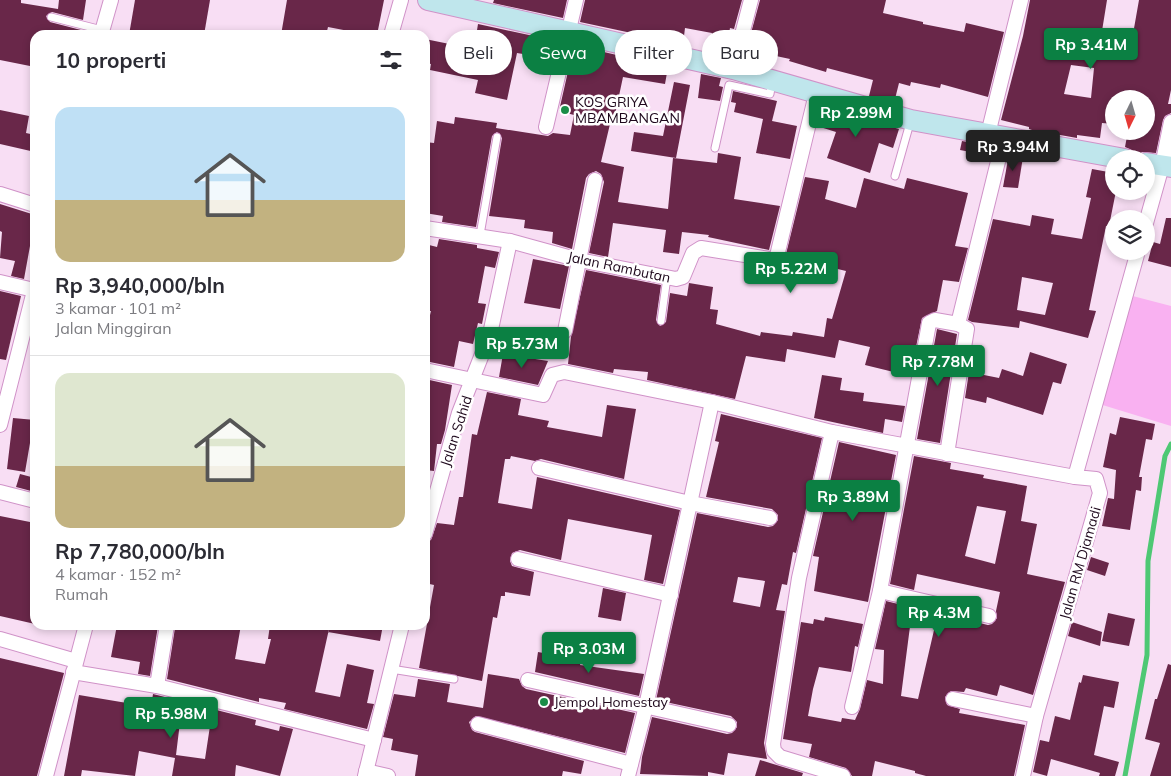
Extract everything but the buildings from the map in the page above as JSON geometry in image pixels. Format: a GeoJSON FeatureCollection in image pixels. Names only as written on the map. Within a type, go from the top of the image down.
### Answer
{"type":"FeatureCollection","features":[{"type":"Feature","properties":{"kind":"street"},"geometry":{"type":"LineString","coordinates":[[103,30],[111,0]]}},
{"type":"Feature","properties":{"kind":"street"},"geometry":{"type":"LineString","coordinates":[[393,30],[402,0]]}},
{"type":"Feature","properties":{"kind":"street"},"geometry":{"type":"LineString","coordinates":[[428,0],[564,30]]}},
{"type":"Feature","properties":{"kind":"street"},"geometry":{"type":"LineString","coordinates":[[569,30],[576,0]]}},
{"type":"Feature","properties":{"kind":"street"},"geometry":{"type":"LineString","coordinates":[[743,30],[751,0]]}},
{"type":"Feature","properties":{"kind":"street"},"geometry":{"type":"LineString","coordinates":[[958,324],[1022,0]]}},
{"type":"Feature","properties":{"kind":"street"},"geometry":{"type":"LineString","coordinates":[[605,39],[702,62]]}},
{"type":"Feature","properties":{"kind":"street"},"geometry":{"type":"LineString","coordinates":[[546,128],[559,75]]}},
{"type":"Feature","properties":{"kind":"street"},"geometry":{"type":"LineString","coordinates":[[752,75],[911,120],[1105,155]]}},
{"type":"Feature","properties":{"kind":"street","name":"Jalan Rambutan"},"geometry":{"type":"LineString","coordinates":[[430,229],[510,241],[579,260],[676,279],[683,277],[694,253],[701,248],[776,260],[816,94]]}},
{"type":"Feature","properties":{"kind":"street"},"geometry":{"type":"LineString","coordinates":[[1149,210],[1171,122]]}},
{"type":"Feature","properties":{"kind":"street"},"geometry":{"type":"LineString","coordinates":[[565,331],[595,180]]}},
{"type":"Feature","properties":{"kind":"street"},"geometry":{"type":"LineString","coordinates":[[0,194],[30,203]]}},
{"type":"Feature","properties":{"kind":"street","name":"Jalan Sahid"},"geometry":{"type":"LineString","coordinates":[[430,516],[459,413],[490,334],[510,241]]}},
{"type":"Feature","properties":{"kind":"street"},"geometry":{"type":"LineString","coordinates":[[430,371],[544,395],[552,375],[560,372],[712,402],[832,432],[1076,477],[1136,260]]}},
{"type":"Feature","properties":{"kind":"street"},"geometry":{"type":"LineString","coordinates":[[0,282],[30,288]]}},
{"type":"Feature","properties":{"kind":"street"},"geometry":{"type":"LineString","coordinates":[[0,425],[30,308]]}},
{"type":"Feature","properties":{"kind":"street"},"geometry":{"type":"LineString","coordinates":[[852,708],[880,591],[929,323],[935,320],[965,326],[967,333],[947,454]]}},
{"type":"Feature","properties":{"kind":"street"},"geometry":{"type":"LineString","coordinates":[[478,724],[629,770],[646,706],[712,402]]}},
{"type":"Feature","properties":{"kind":"street"},"geometry":{"type":"LineString","coordinates":[[832,432],[799,578],[773,744],[774,750],[780,757],[810,771],[843,776]]}},
{"type":"Feature","properties":{"kind":"street"},"geometry":{"type":"LineString","coordinates":[[539,468],[690,503],[770,518]]}},
{"type":"Feature","properties":{"kind":"street","name":"Jalan RM Djamadi"},"geometry":{"type":"LineString","coordinates":[[1022,776],[1036,716],[1100,493],[1096,480],[1076,477]]}},
{"type":"Feature","properties":{"kind":"street"},"geometry":{"type":"LineString","coordinates":[[0,492],[30,500]]}},
{"type":"Feature","properties":{"kind":"street"},"geometry":{"type":"LineString","coordinates":[[518,559],[671,594]]}},
{"type":"Feature","properties":{"kind":"street"},"geometry":{"type":"LineString","coordinates":[[880,591],[989,616]]}},
{"type":"Feature","properties":{"kind":"street"},"geometry":{"type":"LineString","coordinates":[[46,776],[85,630]]}},
{"type":"Feature","properties":{"kind":"street"},"geometry":{"type":"LineString","coordinates":[[157,686],[166,630]]}},
{"type":"Feature","properties":{"kind":"street"},"geometry":{"type":"LineString","coordinates":[[388,776],[365,774],[401,630]]}},
{"type":"Feature","properties":{"kind":"street"},"geometry":{"type":"LineString","coordinates":[[0,639],[75,667],[374,740]]}},
{"type":"Feature","properties":{"kind":"street"},"geometry":{"type":"LineString","coordinates":[[528,680],[729,725]]}},
{"type":"Feature","properties":{"kind":"street"},"geometry":{"type":"LineString","coordinates":[[953,699],[1036,716]]}},
{"type":"Feature","properties":{"kind":"lane"},"geometry":{"type":"LineString","coordinates":[[52,17],[95,30]]}},
{"type":"Feature","properties":{"kind":"lane"},"geometry":{"type":"LineString","coordinates":[[716,148],[729,85],[770,94],[772,81]]}},
{"type":"Feature","properties":{"kind":"lane"},"geometry":{"type":"LineString","coordinates":[[896,176],[911,120]]}},
{"type":"Feature","properties":{"kind":"lane"},"geometry":{"type":"LineString","coordinates":[[480,235],[497,137]]}},
{"type":"Feature","properties":{"kind":"lane"},"geometry":{"type":"LineString","coordinates":[[660,321],[667,277]]}},
{"type":"Feature","properties":{"kind":"lane"},"geometry":{"type":"LineString","coordinates":[[391,669],[454,679]]}},
{"type":"Feature","properties":{"kind":"shaded area"},"geometry":{"type":"Polygon","coordinates":[[[1125,294],[1171,306],[1171,426],[1096,403],[1125,294]]]}},
{"type":"Feature","properties":{"kind":"waterway"},"geometry":{"type":"LineString","coordinates":[[1125,776],[1147,655],[1148,561],[1165,456],[1171,444]]}},
{"type":"Feature","properties":{"kind":"place","name":"KOS GRIYA MBAMBANGAN"},"geometry":{"type":"Point","coordinates":[565,110]}},
{"type":"Feature","properties":{"kind":"place","name":"Jempol Homestay"},"geometry":{"type":"Point","coordinates":[544,702]}}]}
